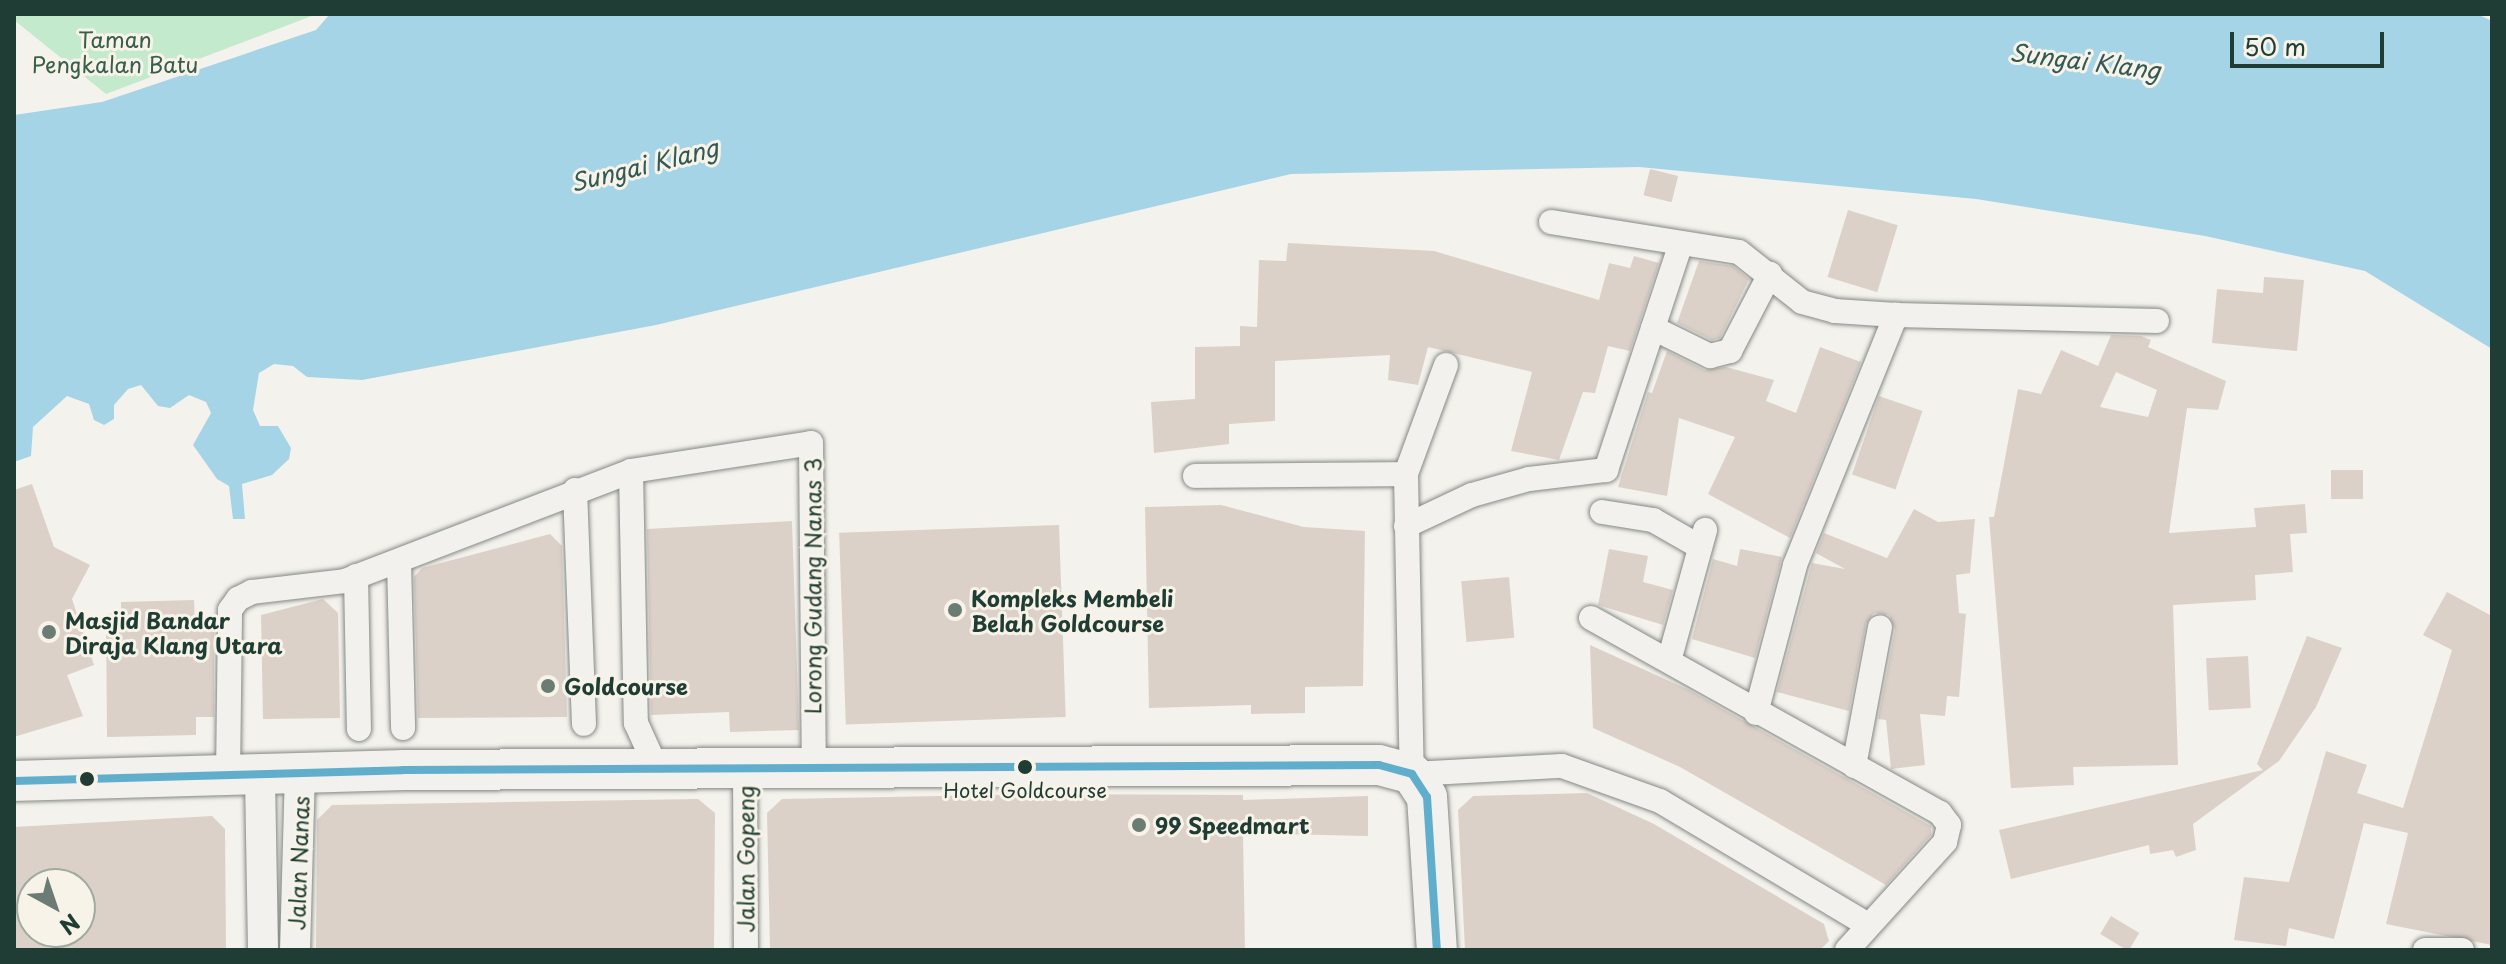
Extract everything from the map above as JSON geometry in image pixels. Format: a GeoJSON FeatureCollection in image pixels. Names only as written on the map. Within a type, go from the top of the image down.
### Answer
{"type":"FeatureCollection","features":[{"type":"Feature","properties":{"kind":"highway"},"geometry":{"type":"LineString","coordinates":[[14,781],[745,767],[814,762],[1379,765],[1412,774],[1427,797],[1433,826],[1437,950]]}},
{"type":"Feature","properties":{"kind":"street"},"geometry":{"type":"LineString","coordinates":[[1551,222],[1680,246],[1739,252],[1802,302],[1835,311],[2157,321]]}},
{"type":"Feature","properties":{"kind":"street"},"geometry":{"type":"LineString","coordinates":[[1406,526],[1472,495],[1529,479],[1606,470],[1680,246]]}},
{"type":"Feature","properties":{"kind":"street"},"geometry":{"type":"LineString","coordinates":[[1653,328],[1710,356],[1730,351],[1770,274]]}},
{"type":"Feature","properties":{"kind":"street"},"geometry":{"type":"LineString","coordinates":[[1756,713],[1795,565],[1896,315]]}},
{"type":"Feature","properties":{"kind":"street"},"geometry":{"type":"LineString","coordinates":[[1446,365],[1406,474],[1412,774],[1562,766],[1660,801],[1868,925]]}},
{"type":"Feature","properties":{"kind":"street","name":"Lorong Gudang Nanas 3"},"geometry":{"type":"LineString","coordinates":[[631,471],[811,443],[814,762]]}},
{"type":"Feature","properties":{"kind":"street"},"geometry":{"type":"LineString","coordinates":[[244,777],[230,610],[252,592],[356,576],[631,471],[636,723],[656,767]]}},
{"type":"Feature","properties":{"kind":"street"},"geometry":{"type":"LineString","coordinates":[[1195,476],[1406,474]]}},
{"type":"Feature","properties":{"kind":"street"},"geometry":{"type":"LineString","coordinates":[[575,490],[584,724]]}},
{"type":"Feature","properties":{"kind":"street"},"geometry":{"type":"LineString","coordinates":[[1602,512],[1653,520],[1702,538],[1669,661]]}},
{"type":"Feature","properties":{"kind":"street"},"geometry":{"type":"LineString","coordinates":[[399,561],[403,728]]}},
{"type":"Feature","properties":{"kind":"street"},"geometry":{"type":"LineString","coordinates":[[356,576],[359,729]]}},
{"type":"Feature","properties":{"kind":"street"},"geometry":{"type":"LineString","coordinates":[[1591,618],[1756,713],[1940,813],[1949,825],[1933,859],[1847,950]]}},
{"type":"Feature","properties":{"kind":"street"},"geometry":{"type":"LineString","coordinates":[[1854,766],[1880,627]]}},
{"type":"Feature","properties":{"kind":"street","name":"Jalan Gopeng"},"geometry":{"type":"LineString","coordinates":[[745,767],[746,950]]}},
{"type":"Feature","properties":{"kind":"street","name":"Jalan Nanas"},"geometry":{"type":"LineString","coordinates":[[295,950],[300,776]]}},
{"type":"Feature","properties":{"kind":"street","name":"Jalan Nanas"},"geometry":{"type":"LineString","coordinates":[[244,777],[263,950]]}},
{"type":"Feature","properties":{"kind":"street"},"geometry":{"type":"LineString","coordinates":[[2425,950],[2462,950]]}},
{"type":"Feature","properties":{"kind":"green space","name":"Taman Pengkalan Batu"},"geometry":{"type":"Polygon","coordinates":[[[14,14],[317,14],[106,94],[14,20],[14,14]]]}},
{"type":"Feature","properties":{"kind":"water","name":"Sungai Klang"},"geometry":{"type":"Polygon","coordinates":[[[330,14],[2477,14],[2492,21],[2492,349],[2365,271],[2205,236],[1976,199],[1639,167],[1291,174],[656,325],[362,380],[307,377],[293,366],[274,364],[259,373],[253,410],[260,426],[278,426],[291,448],[289,459],[272,475],[242,484],[245,519],[233,519],[229,486],[217,479],[193,445],[211,413],[206,402],[189,395],[170,408],[158,406],[141,385],[128,389],[114,405],[114,419],[104,425],[94,420],[89,404],[67,396],[33,427],[31,456],[14,462],[14,115],[102,102],[316,30],[330,14]]]}},
{"type":"Feature","properties":{"kind":"building"},"geometry":{"type":"Polygon","coordinates":[[[1650,169],[1678,176],[1672,202],[1643,195],[1650,169]]]}},
{"type":"Feature","properties":{"kind":"building"},"geometry":{"type":"Polygon","coordinates":[[[1848,210],[1898,225],[1877,292],[1828,277],[1848,210]]]}},
{"type":"Feature","properties":{"kind":"building"},"geometry":{"type":"Polygon","coordinates":[[[1288,243],[1434,251],[1599,300],[1609,263],[1630,268],[1634,256],[1659,263],[1630,351],[1608,346],[1595,393],[1583,392],[1559,460],[1511,451],[1532,372],[1428,347],[1418,385],[1388,380],[1390,355],[1275,361],[1275,421],[1229,424],[1229,444],[1154,453],[1151,402],[1195,399],[1195,347],[1240,346],[1240,326],[1257,327],[1259,260],[1286,261],[1288,243]]]}},
{"type":"Feature","properties":{"kind":"building"},"geometry":{"type":"Polygon","coordinates":[[[1699,261],[1733,266],[1749,279],[1720,338],[1712,340],[1677,323],[1699,261]]]}},
{"type":"Feature","properties":{"kind":"building"},"geometry":{"type":"Polygon","coordinates":[[[2264,277],[2304,280],[2297,351],[2212,343],[2217,289],[2263,293],[2264,277]]]}},
{"type":"Feature","properties":{"kind":"building"},"geometry":{"type":"Polygon","coordinates":[[[2111,335],[2141,336],[2151,340],[2148,347],[2226,381],[2218,410],[2187,408],[2169,533],[2256,527],[2254,508],[2305,504],[2307,533],[2290,534],[2293,572],[2255,575],[2256,600],[2173,605],[2178,765],[2073,767],[2074,785],[2011,788],[1989,517],[1994,517],[2018,389],[2041,394],[2061,350],[2098,366],[2111,335]],[[2116,372],[2100,407],[2148,417],[2157,390],[2116,372]]]}},
{"type":"Feature","properties":{"kind":"building"},"geometry":{"type":"Polygon","coordinates":[[[1820,347],[1861,362],[1790,538],[1708,494],[1735,437],[1679,418],[1667,496],[1618,487],[1648,392],[1652,393],[1667,351],[1704,370],[1726,367],[1774,380],[1766,401],[1796,413],[1820,347]]]}},
{"type":"Feature","properties":{"kind":"building"},"geometry":{"type":"Polygon","coordinates":[[[1879,396],[1922,411],[1895,489],[1852,474],[1879,396]]]}},
{"type":"Feature","properties":{"kind":"building"},"geometry":{"type":"Polygon","coordinates":[[[2331,470],[2363,470],[2363,499],[2331,499],[2331,470]]]}},
{"type":"Feature","properties":{"kind":"building","name":"Masjid Bandar Diraja Klang Utara"},"geometry":{"type":"Polygon","coordinates":[[[32,484],[54,547],[90,565],[72,599],[94,665],[67,675],[83,716],[14,737],[14,490],[32,484]]]}},
{"type":"Feature","properties":{"kind":"building"},"geometry":{"type":"Polygon","coordinates":[[[1221,505],[1304,527],[1365,531],[1363,686],[1305,687],[1305,713],[1251,714],[1251,705],[1149,708],[1145,507],[1221,505]]]}},
{"type":"Feature","properties":{"kind":"building"},"geometry":{"type":"Polygon","coordinates":[[[1914,509],[1938,522],[1975,519],[1970,573],[1956,575],[1959,613],[1966,614],[1959,697],[1947,696],[1945,716],[1920,714],[1925,765],[1891,769],[1886,720],[1878,719],[1895,630],[1889,615],[1874,613],[1866,624],[1849,711],[1777,692],[1812,563],[1845,569],[1816,553],[1824,533],[1887,558],[1914,509]]]}},
{"type":"Feature","properties":{"kind":"building"},"geometry":{"type":"Polygon","coordinates":[[[792,521],[799,730],[730,732],[729,712],[651,715],[647,529],[792,521]]]}},
{"type":"Feature","properties":{"kind":"building"},"geometry":{"type":"Polygon","coordinates":[[[1059,525],[1066,717],[846,725],[839,533],[1059,525]]]}},
{"type":"Feature","properties":{"kind":"building"},"geometry":{"type":"Polygon","coordinates":[[[550,534],[562,546],[567,717],[418,718],[414,577],[422,568],[550,534]]]}},
{"type":"Feature","properties":{"kind":"building"},"geometry":{"type":"Polygon","coordinates":[[[1609,549],[1648,556],[1643,582],[1673,590],[1663,625],[1598,605],[1609,549]]]}},
{"type":"Feature","properties":{"kind":"building"},"geometry":{"type":"Polygon","coordinates":[[[1740,549],[1782,557],[1755,658],[1692,639],[1713,559],[1737,566],[1740,549]]]}},
{"type":"Feature","properties":{"kind":"building"},"geometry":{"type":"Polygon","coordinates":[[[1509,577],[1514,638],[1466,642],[1461,581],[1509,577]]]}},
{"type":"Feature","properties":{"kind":"building"},"geometry":{"type":"Polygon","coordinates":[[[2447,592],[2492,616],[2492,945],[2386,924],[2408,833],[2364,823],[2334,939],[2289,928],[2286,946],[2234,940],[2244,877],[2289,882],[2326,751],[2367,765],[2357,793],[2403,808],[2452,650],[2423,635],[2447,592]]]}},
{"type":"Feature","properties":{"kind":"building"},"geometry":{"type":"Polygon","coordinates":[[[323,599],[338,613],[340,718],[263,719],[261,615],[323,599]]]}},
{"type":"Feature","properties":{"kind":"building"},"geometry":{"type":"Polygon","coordinates":[[[194,600],[195,627],[214,626],[214,717],[196,717],[196,735],[107,737],[106,614],[121,613],[121,602],[194,600]]]}},
{"type":"Feature","properties":{"kind":"building"},"geometry":{"type":"Polygon","coordinates":[[[2307,636],[2342,648],[2316,707],[2279,761],[2193,824],[2196,850],[2176,857],[2173,850],[2150,854],[2149,845],[2011,879],[1999,830],[2263,770],[2257,764],[2307,636]]]}},
{"type":"Feature","properties":{"kind":"building"},"geometry":{"type":"Polygon","coordinates":[[[1590,645],[1689,690],[1931,826],[1931,835],[1886,885],[1680,767],[1593,728],[1590,645]]]}},
{"type":"Feature","properties":{"kind":"building"},"geometry":{"type":"Polygon","coordinates":[[[2248,656],[2251,708],[2209,710],[2206,658],[2248,656]]]}},
{"type":"Feature","properties":{"kind":"building"},"geometry":{"type":"Polygon","coordinates":[[[1587,793],[1654,824],[1824,924],[1829,941],[1820,950],[1465,950],[1458,810],[1473,796],[1587,793]]]}},
{"type":"Feature","properties":{"kind":"building"},"geometry":{"type":"Polygon","coordinates":[[[1043,794],[1243,795],[1243,800],[1368,796],[1368,836],[1243,833],[1245,950],[770,950],[767,813],[782,799],[1043,794]]]}},
{"type":"Feature","properties":{"kind":"building"},"geometry":{"type":"Polygon","coordinates":[[[698,799],[715,813],[714,950],[316,950],[317,820],[332,805],[698,799]]]}},
{"type":"Feature","properties":{"kind":"building"},"geometry":{"type":"Polygon","coordinates":[[[212,816],[225,829],[226,950],[14,950],[14,827],[212,816]]]}},
{"type":"Feature","properties":{"kind":"building"},"geometry":{"type":"Polygon","coordinates":[[[2111,916],[2139,933],[2129,950],[2100,934],[2111,916]]]}},
{"type":"Feature","properties":{"kind":"transit line"},"geometry":{"type":"LineString","coordinates":[[14,781],[403,770],[1379,765],[1412,774],[1427,797],[1437,950]]}},
{"type":"Feature","properties":{"kind":"place","name":"Kompleks Membeli Belah Goldcourse"},"geometry":{"type":"Point","coordinates":[955,610]}},
{"type":"Feature","properties":{"kind":"place","name":"Masjid Bandar Diraja Klang Utara"},"geometry":{"type":"Point","coordinates":[49,632]}},
{"type":"Feature","properties":{"kind":"place","name":"Goldcourse"},"geometry":{"type":"Point","coordinates":[548,686]}},
{"type":"Feature","properties":{"kind":"place","name":"Hotel Goldcourse"},"geometry":{"type":"Point","coordinates":[1025,767]}},
{"type":"Feature","properties":{"kind":"place","name":"99 Speedmart"},"geometry":{"type":"Point","coordinates":[1139,825]}}]}
